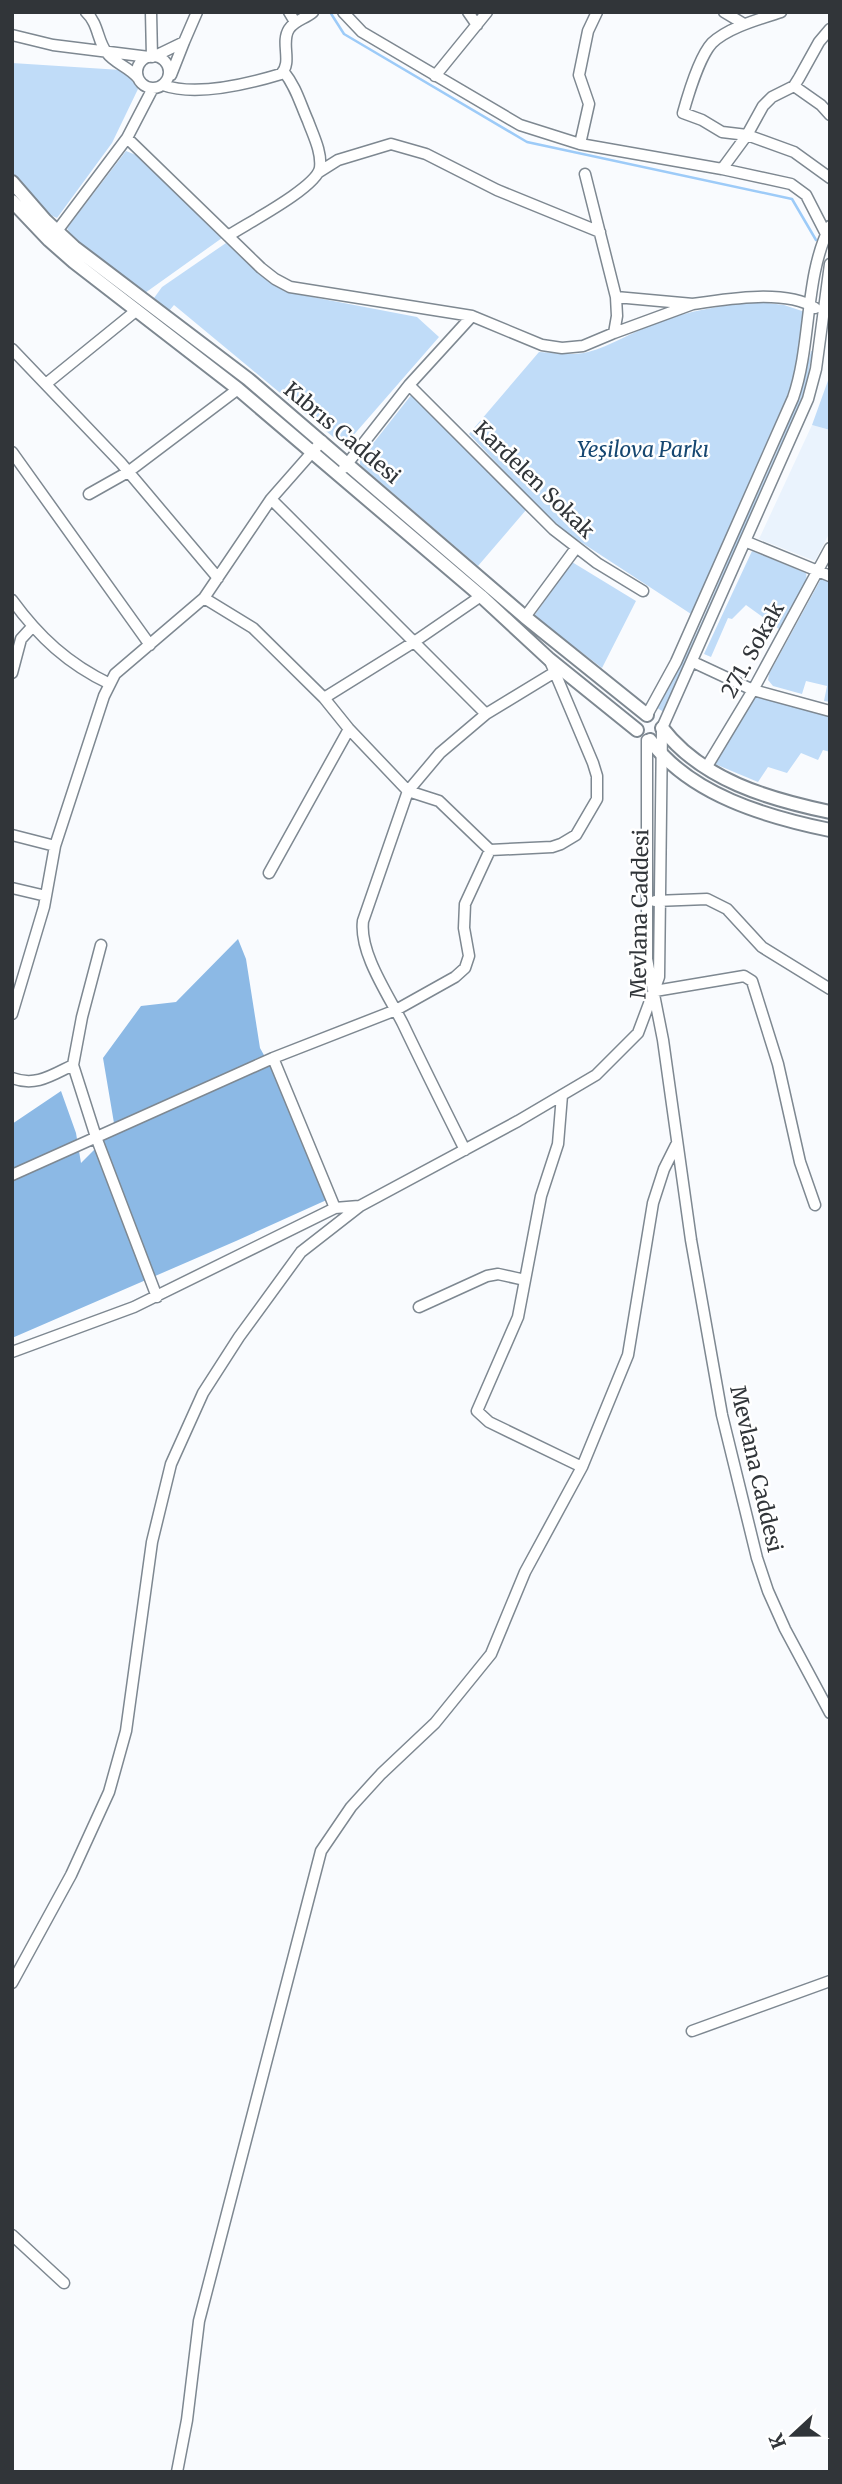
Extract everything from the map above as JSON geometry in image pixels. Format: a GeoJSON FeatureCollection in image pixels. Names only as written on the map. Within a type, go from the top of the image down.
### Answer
{"type":"FeatureCollection","features":[{"type":"Feature","properties":{"kind":"main road","name":"Kıbrıs Caddesi"},"geometry":{"type":"LineString","coordinates":[[12,182],[57,231],[97,265],[211,350],[348,463],[526,617],[647,715]]}},
{"type":"Feature","properties":{"kind":"main road"},"geometry":{"type":"LineString","coordinates":[[12,201],[59,250],[238,388],[481,596],[549,659],[637,730],[640,736],[649,740],[687,776],[739,803],[779,818],[830,830]]}},
{"type":"Feature","properties":{"kind":"main road"},"geometry":{"type":"LineString","coordinates":[[637,730],[638,722],[647,715],[658,718],[673,742],[723,778],[777,800],[830,812]]}},
{"type":"Feature","properties":{"kind":"main road"},"geometry":{"type":"LineString","coordinates":[[649,740],[657,737],[662,728]]}},
{"type":"Feature","properties":{"kind":"street"},"geometry":{"type":"LineString","coordinates":[[151,12],[152,57]]}},
{"type":"Feature","properties":{"kind":"street"},"geometry":{"type":"LineString","coordinates":[[161,85],[170,77],[197,12]]}},
{"type":"Feature","properties":{"kind":"street"},"geometry":{"type":"LineString","coordinates":[[289,12],[295,22]]}},
{"type":"Feature","properties":{"kind":"street"},"geometry":{"type":"LineString","coordinates":[[90,13],[107,53],[129,68],[140,81],[177,90],[200,91],[284,72],[287,63],[286,35],[295,22],[313,12]]}},
{"type":"Feature","properties":{"kind":"street"},"geometry":{"type":"LineString","coordinates":[[343,12],[362,32],[520,125],[580,144],[791,184],[806,195],[828,230],[816,269],[804,358],[793,398],[680,654],[647,715]]}},
{"type":"Feature","properties":{"kind":"street"},"geometry":{"type":"LineString","coordinates":[[468,12],[477,24]]}},
{"type":"Feature","properties":{"kind":"street"},"geometry":{"type":"LineString","coordinates":[[435,76],[487,12]]}},
{"type":"Feature","properties":{"kind":"street"},"geometry":{"type":"LineString","coordinates":[[580,144],[589,104],[579,75],[587,31],[597,12]]}},
{"type":"Feature","properties":{"kind":"street"},"geometry":{"type":"LineString","coordinates":[[724,12],[744,24]]}},
{"type":"Feature","properties":{"kind":"street"},"geometry":{"type":"LineString","coordinates":[[781,12],[744,24],[712,44],[691,85],[683,113],[722,132],[747,135],[794,152],[830,178]]}},
{"type":"Feature","properties":{"kind":"street"},"geometry":{"type":"LineString","coordinates":[[722,169],[747,135],[763,106],[772,97],[794,86],[819,42],[830,29]]}},
{"type":"Feature","properties":{"kind":"street"},"geometry":{"type":"LineString","coordinates":[[12,35],[53,45],[160,58],[168,65],[169,76],[127,138],[57,231]]}},
{"type":"Feature","properties":{"kind":"street"},"geometry":{"type":"LineString","coordinates":[[140,81],[139,67],[152,57],[184,42]]}},
{"type":"Feature","properties":{"kind":"street"},"geometry":{"type":"LineString","coordinates":[[284,72],[294,84],[313,134],[320,157],[319,172]]}},
{"type":"Feature","properties":{"kind":"street"},"geometry":{"type":"LineString","coordinates":[[794,86],[821,105],[830,115]]}},
{"type":"Feature","properties":{"kind":"street"},"geometry":{"type":"LineString","coordinates":[[127,138],[275,279],[290,287],[472,316],[552,347],[583,346],[693,304],[755,296],[811,305],[827,316]]}},
{"type":"Feature","properties":{"kind":"street"},"geometry":{"type":"LineString","coordinates":[[228,236],[302,190],[319,172],[338,160],[391,144],[426,154],[497,190],[600,232]]}},
{"type":"Feature","properties":{"kind":"street"},"geometry":{"type":"LineString","coordinates":[[585,174],[616,297],[614,332]]}},
{"type":"Feature","properties":{"kind":"street","name":"Mevlana Caddesi"},"geometry":{"type":"LineString","coordinates":[[830,264],[825,289],[827,316],[808,399],[747,542],[662,728],[662,900],[659,977],[655,991],[670,1083],[676,1145],[722,1415],[757,1558],[785,1629],[830,1713]]}},
{"type":"Feature","properties":{"kind":"street"},"geometry":{"type":"LineString","coordinates":[[616,297],[693,304]]}},
{"type":"Feature","properties":{"kind":"street"},"geometry":{"type":"LineString","coordinates":[[47,383],[137,310]]}},
{"type":"Feature","properties":{"kind":"street"},"geometry":{"type":"LineString","coordinates":[[339,475],[409,385],[472,316]]}},
{"type":"Feature","properties":{"kind":"street"},"geometry":{"type":"LineString","coordinates":[[819,348],[830,351]]}},
{"type":"Feature","properties":{"kind":"street"},"geometry":{"type":"LineString","coordinates":[[12,349],[47,383],[128,472],[218,578]]}},
{"type":"Feature","properties":{"kind":"street","name":"Kardelen Sokak"},"geometry":{"type":"LineString","coordinates":[[409,385],[529,506],[576,548],[597,564],[643,591]]}},
{"type":"Feature","properties":{"kind":"street"},"geometry":{"type":"LineString","coordinates":[[89,494],[128,472],[238,388]]}},
{"type":"Feature","properties":{"kind":"street"},"geometry":{"type":"LineString","coordinates":[[12,1014],[46,896],[55,846],[104,696],[115,674],[204,598],[271,499],[322,441]]}},
{"type":"Feature","properties":{"kind":"street"},"geometry":{"type":"LineString","coordinates":[[12,452],[150,645]]}},
{"type":"Feature","properties":{"kind":"street"},"geometry":{"type":"LineString","coordinates":[[271,499],[486,714]]}},
{"type":"Feature","properties":{"kind":"street"},"geometry":{"type":"LineString","coordinates":[[747,542],[830,576]]}},
{"type":"Feature","properties":{"kind":"street"},"geometry":{"type":"LineString","coordinates":[[526,617],[576,548]]}},
{"type":"Feature","properties":{"kind":"street","name":"271. Sokak"},"geometry":{"type":"LineString","coordinates":[[706,768],[753,690],[830,548]]}},
{"type":"Feature","properties":{"kind":"street"},"geometry":{"type":"LineString","coordinates":[[324,698],[481,596]]}},
{"type":"Feature","properties":{"kind":"street"},"geometry":{"type":"LineString","coordinates":[[204,598],[253,628],[324,698],[349,729],[408,791],[439,801],[490,850],[561,844],[576,835],[597,799],[597,776],[593,763],[549,659]]}},
{"type":"Feature","properties":{"kind":"street"},"geometry":{"type":"LineString","coordinates":[[12,600],[32,627],[65,659],[110,684]]}},
{"type":"Feature","properties":{"kind":"street"},"geometry":{"type":"LineString","coordinates":[[12,673],[21,639],[32,627]]}},
{"type":"Feature","properties":{"kind":"street"},"geometry":{"type":"LineString","coordinates":[[693,662],[753,690],[830,711]]}},
{"type":"Feature","properties":{"kind":"street"},"geometry":{"type":"LineString","coordinates":[[465,1150],[366,948],[362,927],[408,791],[440,753],[486,714],[555,672]]}},
{"type":"Feature","properties":{"kind":"street"},"geometry":{"type":"LineString","coordinates":[[269,873],[349,729]]}},
{"type":"Feature","properties":{"kind":"street"},"geometry":{"type":"LineString","coordinates":[[12,1983],[71,1875],[109,1791],[126,1731],[152,1542],[171,1464],[203,1393],[239,1337],[301,1252],[360,1206],[596,1075],[638,1033],[655,991],[647,959],[649,740]]}},
{"type":"Feature","properties":{"kind":"street"},"geometry":{"type":"LineString","coordinates":[[12,835],[55,846]]}},
{"type":"Feature","properties":{"kind":"street"},"geometry":{"type":"LineString","coordinates":[[12,1175],[273,1058],[396,1010],[455,977],[465,968],[470,956],[463,920],[465,904],[490,850]]}},
{"type":"Feature","properties":{"kind":"street"},"geometry":{"type":"LineString","coordinates":[[12,888],[46,896]]}},
{"type":"Feature","properties":{"kind":"street"},"geometry":{"type":"LineString","coordinates":[[648,901],[707,899],[727,909],[762,947],[830,989]]}},
{"type":"Feature","properties":{"kind":"street"},"geometry":{"type":"LineString","coordinates":[[101,945],[82,1017],[73,1065],[96,1137],[157,1297]]}},
{"type":"Feature","properties":{"kind":"street"},"geometry":{"type":"LineString","coordinates":[[655,991],[744,976],[752,981],[778,1064],[800,1162],[815,1205]]}},
{"type":"Feature","properties":{"kind":"street"},"geometry":{"type":"LineString","coordinates":[[273,1058],[335,1208]]}},
{"type":"Feature","properties":{"kind":"street"},"geometry":{"type":"LineString","coordinates":[[12,1078],[23,1082],[37,1082],[73,1065]]}},
{"type":"Feature","properties":{"kind":"street"},"geometry":{"type":"LineString","coordinates":[[562,1095],[558,1144],[541,1196],[518,1317],[477,1411],[489,1422],[582,1467]]}},
{"type":"Feature","properties":{"kind":"street"},"geometry":{"type":"LineString","coordinates":[[177,2472],[187,2420],[199,2321],[321,1851],[351,1807],[381,1774],[435,1723],[491,1654],[525,1572],[582,1467],[628,1356],[653,1203],[664,1169],[676,1145]]}},
{"type":"Feature","properties":{"kind":"street"},"geometry":{"type":"LineString","coordinates":[[12,1352],[157,1297],[335,1208],[360,1206]]}},
{"type":"Feature","properties":{"kind":"street"},"geometry":{"type":"LineString","coordinates":[[419,1307],[487,1276],[498,1274],[525,1280]]}},
{"type":"Feature","properties":{"kind":"street"},"geometry":{"type":"LineString","coordinates":[[692,2031],[830,1982]]}},
{"type":"Feature","properties":{"kind":"street"},"geometry":{"type":"LineString","coordinates":[[12,2235],[64,2283]]}},
{"type":"Feature","properties":{"kind":"shaded area"},"geometry":{"type":"Polygon","coordinates":[[[812,425],[830,430],[830,532],[815,561],[759,539],[812,425]]]}},
{"type":"Feature","properties":{"kind":"shaded area"},"geometry":{"type":"Polygon","coordinates":[[[238,939],[246,959],[260,1048],[297,1114],[331,1198],[12,1338],[12,1124],[61,1091],[76,1133],[81,1163],[115,1129],[103,1058],[141,1006],[176,1002],[238,939]]]}},
{"type":"Feature","properties":{"kind":"green space"},"geometry":{"type":"Polygon","coordinates":[[[12,63],[121,70],[127,73],[138,89],[112,143],[57,218],[48,214],[12,173],[12,63]]]}},
{"type":"Feature","properties":{"kind":"green space"},"geometry":{"type":"Polygon","coordinates":[[[126,151],[136,155],[222,238],[145,293],[71,236],[67,228],[126,151]]]}},
{"type":"Feature","properties":{"kind":"green space"},"geometry":{"type":"Polygon","coordinates":[[[226,243],[286,292],[417,317],[439,337],[344,446],[174,305],[169,311],[154,298],[162,287],[226,243]]]}},
{"type":"Feature","properties":{"kind":"green space","name":"Yeşilova Parkı"},"geometry":{"type":"Polygon","coordinates":[[[761,302],[784,305],[805,312],[796,366],[789,392],[691,614],[567,533],[542,511],[469,434],[539,352],[588,352],[680,315],[720,306],[761,302]]]}},
{"type":"Feature","properties":{"kind":"green space"},"geometry":{"type":"Polygon","coordinates":[[[811,351],[805,389],[777,460],[664,712],[657,708],[691,644],[780,444],[798,398],[811,351]]]}},
{"type":"Feature","properties":{"kind":"green space"},"geometry":{"type":"Polygon","coordinates":[[[830,375],[830,430],[812,425],[830,375]]]}},
{"type":"Feature","properties":{"kind":"green space"},"geometry":{"type":"Polygon","coordinates":[[[412,394],[526,510],[478,566],[360,465],[360,460],[412,394]]]}},
{"type":"Feature","properties":{"kind":"green space"},"geometry":{"type":"Polygon","coordinates":[[[752,551],[806,573],[807,581],[779,629],[746,605],[732,619],[728,618],[711,657],[704,654],[752,551]]]}},
{"type":"Feature","properties":{"kind":"green space"},"geometry":{"type":"Polygon","coordinates":[[[572,562],[636,601],[602,668],[534,616],[572,562]]]}},
{"type":"Feature","properties":{"kind":"green space"},"geometry":{"type":"Polygon","coordinates":[[[822,577],[830,581],[830,702],[824,701],[827,686],[806,681],[802,694],[773,686],[768,680],[822,577]]]}},
{"type":"Feature","properties":{"kind":"green space"},"geometry":{"type":"Polygon","coordinates":[[[755,695],[830,717],[830,752],[823,750],[818,760],[801,753],[787,773],[768,767],[758,782],[715,764],[755,695]]]}},
{"type":"Feature","properties":{"kind":"waterway"},"geometry":{"type":"LineString","coordinates":[[330,12],[344,34],[527,142],[792,199],[816,240]]}}]}
